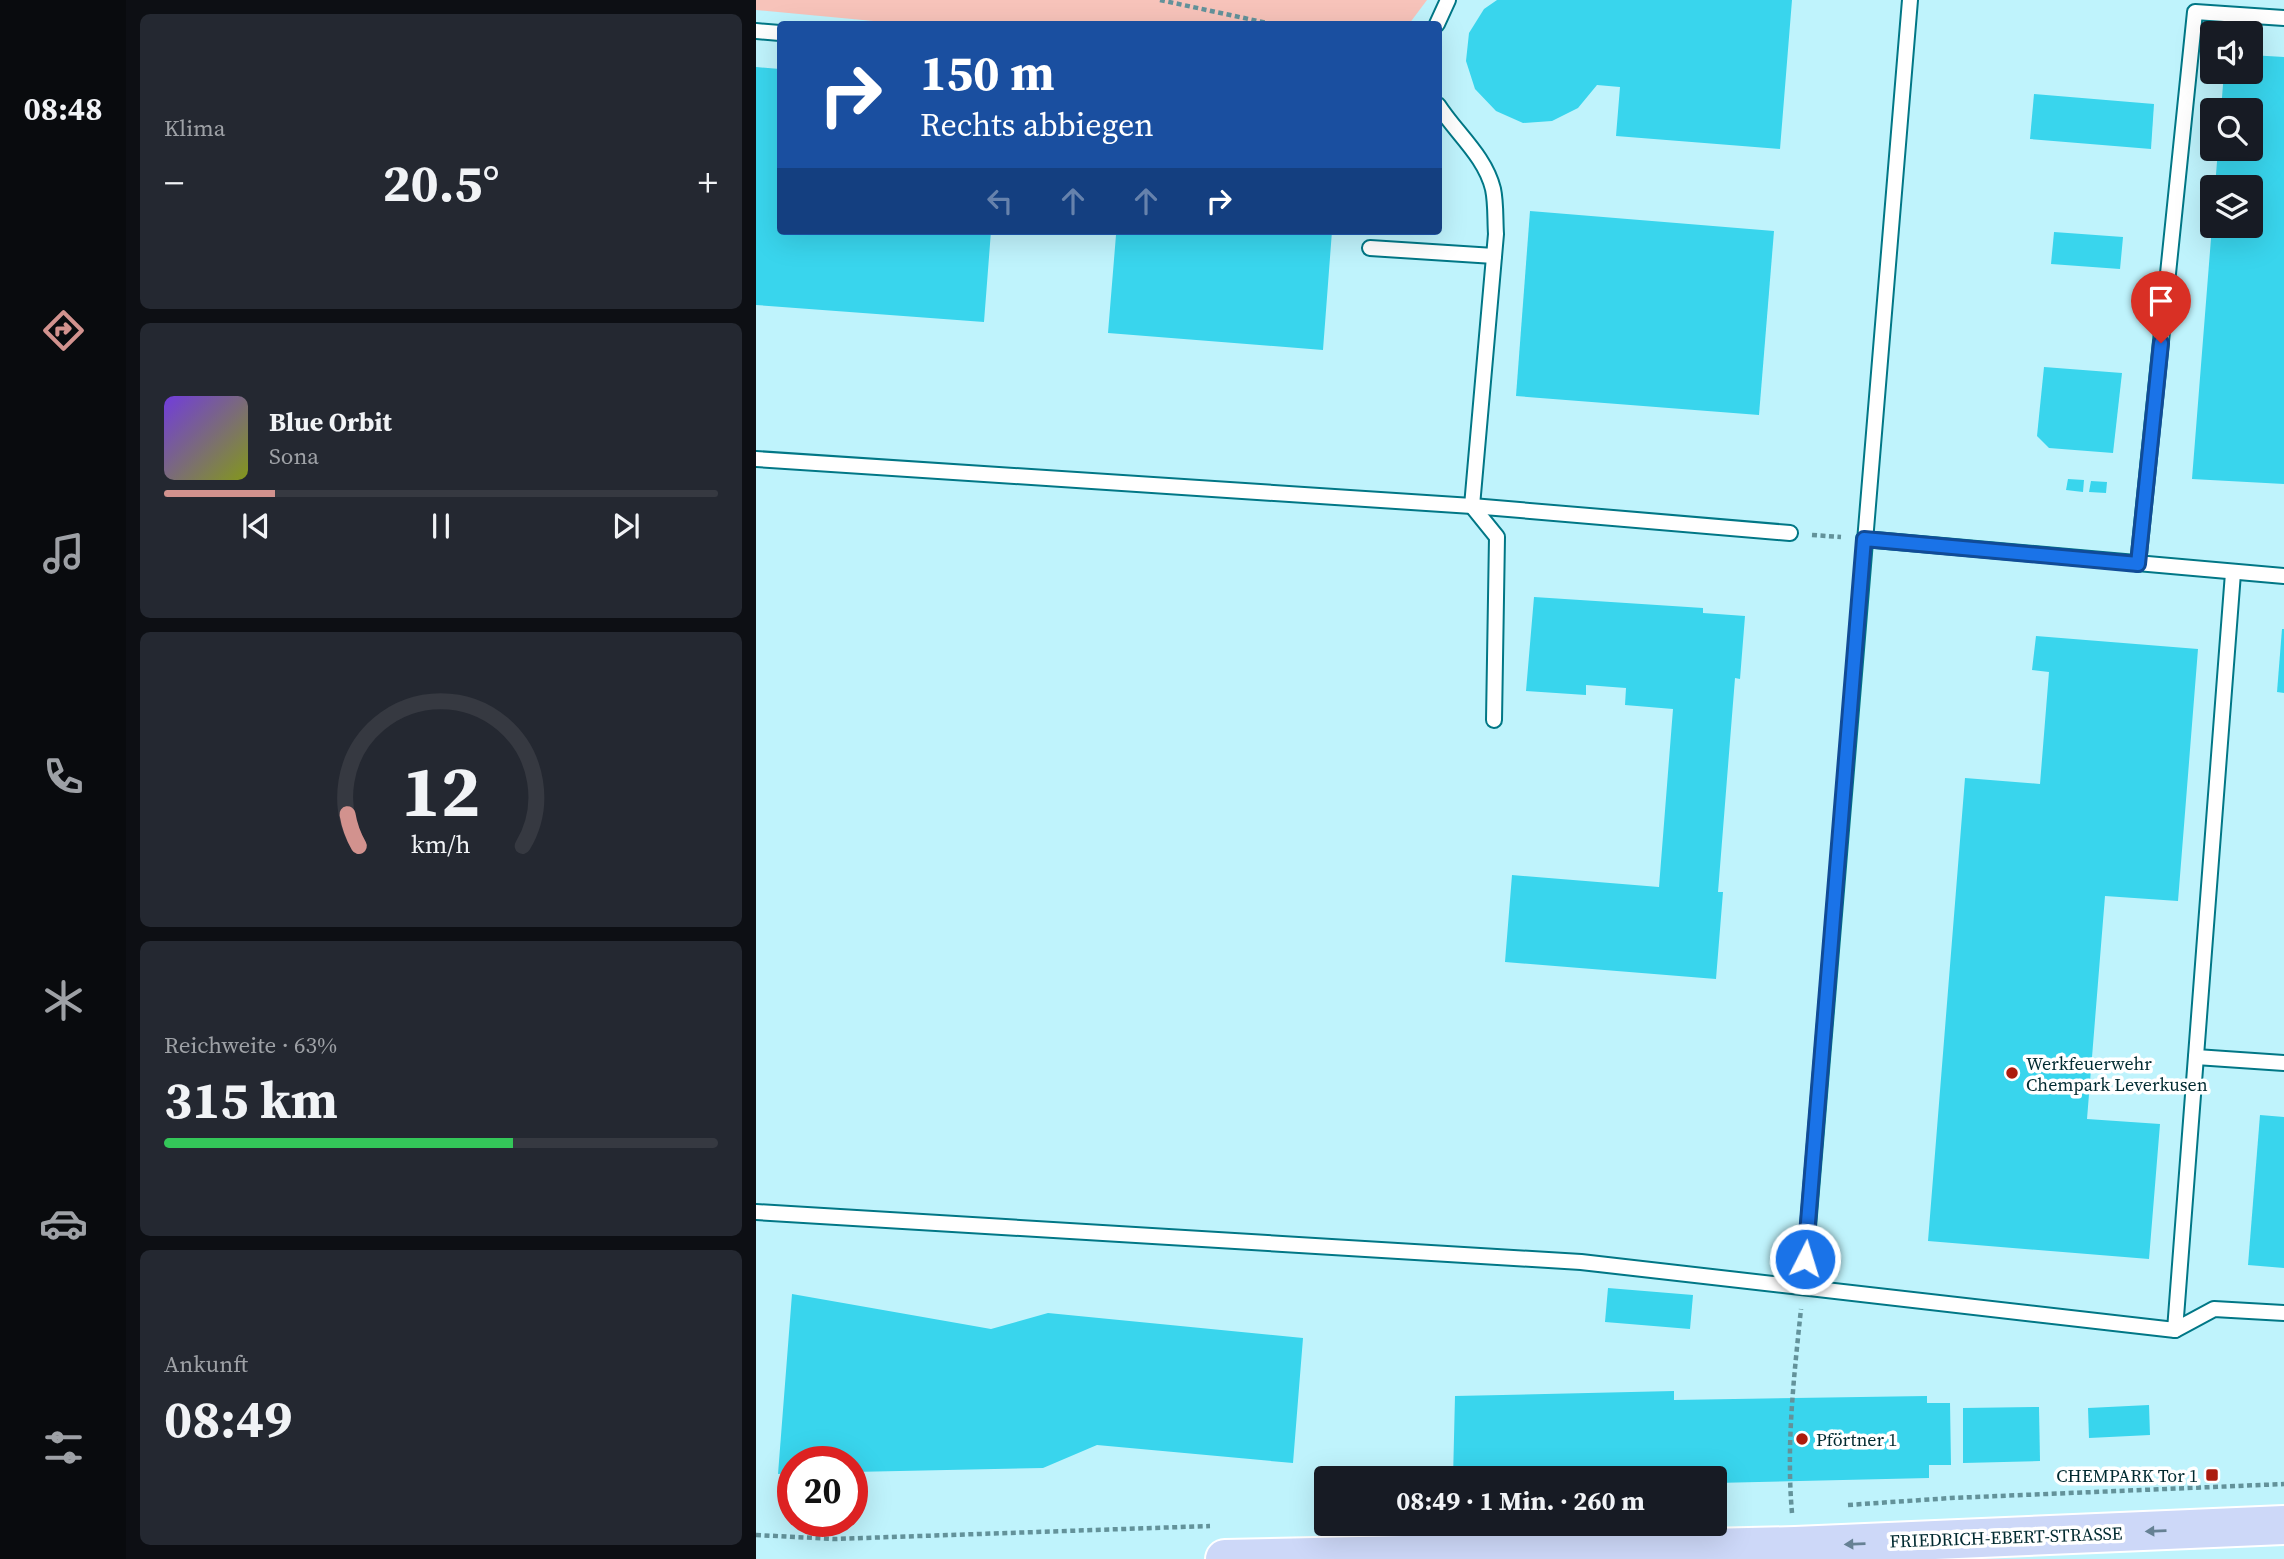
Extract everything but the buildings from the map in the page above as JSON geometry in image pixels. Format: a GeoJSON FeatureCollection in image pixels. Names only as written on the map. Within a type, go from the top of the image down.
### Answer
{"type":"FeatureCollection","features":[{"type":"Feature","properties":{"kind":"main road","name":"FRIEDRICH-EBERT-STRASSE"},"geometry":{"type":"LineString","coordinates":[[1224,1542],[1796,1546],[2284,1525]]}},
{"type":"Feature","properties":{"kind":"lane"},"geometry":{"type":"LineString","coordinates":[[1438,21],[1448,0]]}},
{"type":"Feature","properties":{"kind":"lane"},"geometry":{"type":"LineString","coordinates":[[1803,1287],[1910,0]]}},
{"type":"Feature","properties":{"kind":"lane"},"geometry":{"type":"LineString","coordinates":[[2138,564],[2195,12],[2284,18]]}},
{"type":"Feature","properties":{"kind":"lane"},"geometry":{"type":"LineString","coordinates":[[756,31],[777,33]]}},
{"type":"Feature","properties":{"kind":"lane"},"geometry":{"type":"LineString","coordinates":[[1442,111],[1485,165],[1494,191],[1496,234],[1472,506],[1497,537],[1494,720]]}},
{"type":"Feature","properties":{"kind":"lane"},"geometry":{"type":"LineString","coordinates":[[1370,248],[1494,256]]}},
{"type":"Feature","properties":{"kind":"lane"},"geometry":{"type":"LineString","coordinates":[[756,458],[1472,506],[1790,533]]}},
{"type":"Feature","properties":{"kind":"lane"},"geometry":{"type":"LineString","coordinates":[[1864,539],[2284,576]]}},
{"type":"Feature","properties":{"kind":"lane"},"geometry":{"type":"LineString","coordinates":[[2175,1329],[2233,573]]}},
{"type":"Feature","properties":{"kind":"lane"},"geometry":{"type":"LineString","coordinates":[[2196,1057],[2284,1063]]}},
{"type":"Feature","properties":{"kind":"lane"},"geometry":{"type":"LineString","coordinates":[[756,1212],[1581,1262],[2175,1329],[2214,1309],[2284,1313]]}},
{"type":"Feature","properties":{"kind":"path"},"geometry":{"type":"LineString","coordinates":[[1160,0],[1258,21]]}},
{"type":"Feature","properties":{"kind":"path"},"geometry":{"type":"LineString","coordinates":[[1790,533],[1864,539]]}},
{"type":"Feature","properties":{"kind":"path"},"geometry":{"type":"LineString","coordinates":[[1790,1481],[1792,1398],[1803,1287]]}},
{"type":"Feature","properties":{"kind":"path"},"geometry":{"type":"LineString","coordinates":[[1845,1505],[1965,1497],[2284,1484]]}},
{"type":"Feature","properties":{"kind":"path"},"geometry":{"type":"LineString","coordinates":[[1779,1509],[1805,1508]]}},
{"type":"Feature","properties":{"kind":"path"},"geometry":{"type":"LineString","coordinates":[[756,1535],[834,1539],[1224,1542]]}},
{"type":"Feature","properties":{"kind":"shaded area"},"geometry":{"type":"Polygon","coordinates":[[[756,0],[1427,0],[1411,21],[873,21],[756,10],[756,0]]]}},
{"type":"Feature","properties":{"kind":"place","name":"Werkfeuerwehr Chempark Leverkusen"},"geometry":{"type":"Point","coordinates":[2012,1073]}},
{"type":"Feature","properties":{"kind":"place","name":"Pförtner 1"},"geometry":{"type":"Point","coordinates":[1802,1439]}},
{"type":"Feature","properties":{"kind":"place","name":"CHEMPARK Tor 1"},"geometry":{"type":"Point","coordinates":[2212,1475]}},
{"type":"Feature","properties":{"kind":"route"},"geometry":{"type":"LineString","coordinates":[[1805,1259],[1864,539],[2138,564],[2161,343]]}}]}
